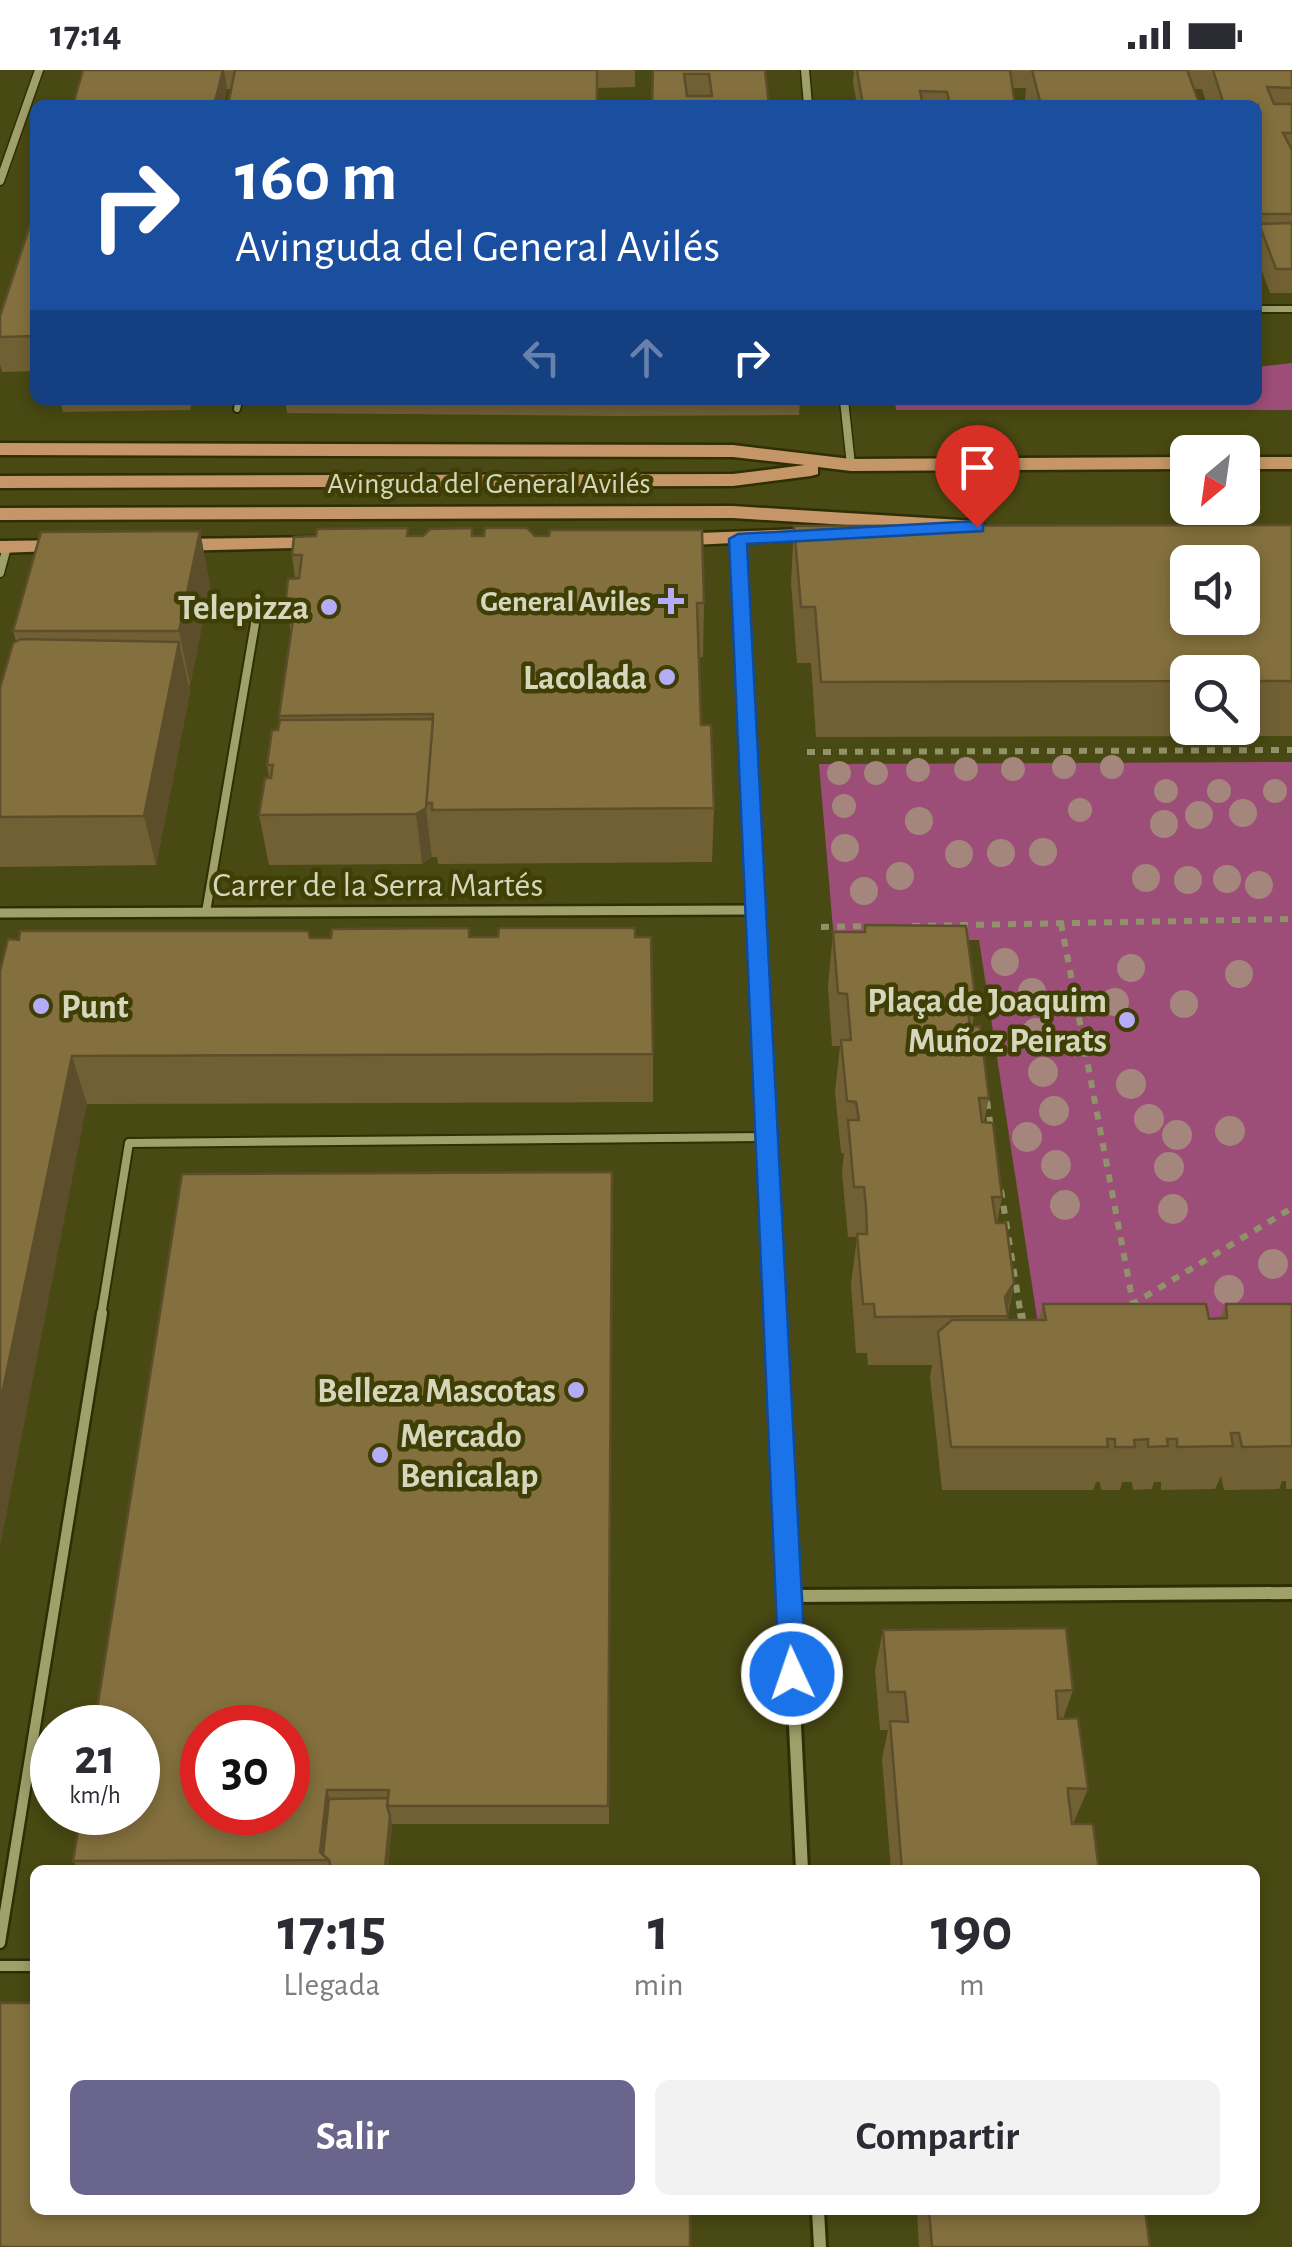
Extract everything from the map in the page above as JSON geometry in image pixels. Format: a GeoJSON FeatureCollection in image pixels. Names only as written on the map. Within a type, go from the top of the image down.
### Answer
{"type":"FeatureCollection","features":[{"type":"Feature","properties":{"kind":"main road","name":"Avinguda del General Avilés"},"geometry":{"type":"LineString","coordinates":[[0,448],[733,451],[851,465]]}},
{"type":"Feature","properties":{"kind":"main road","name":"Avinguda del General Avilés"},"geometry":{"type":"LineString","coordinates":[[0,482],[733,480],[851,465],[1170,463]]}},
{"type":"Feature","properties":{"kind":"main road"},"geometry":{"type":"LineString","coordinates":[[1260,463],[1292,463]]}},
{"type":"Feature","properties":{"kind":"main road","name":"Avinguda del General Avilés"},"geometry":{"type":"LineString","coordinates":[[0,514],[733,512],[987,527],[659,540]]}},
{"type":"Feature","properties":{"kind":"main road","name":"Avinguda del General Avilés"},"geometry":{"type":"LineString","coordinates":[[146,545],[343,543]]}},
{"type":"Feature","properties":{"kind":"main road"},"geometry":{"type":"LineString","coordinates":[[4,547],[86,546]]}},
{"type":"Feature","properties":{"kind":"street"},"geometry":{"type":"LineString","coordinates":[[0,181],[39,70]]}},
{"type":"Feature","properties":{"kind":"street"},"geometry":{"type":"LineString","coordinates":[[804,70],[807,100]]}},
{"type":"Feature","properties":{"kind":"street"},"geometry":{"type":"LineString","coordinates":[[1262,308],[1292,309]]}},
{"type":"Feature","properties":{"kind":"street"},"geometry":{"type":"LineString","coordinates":[[845,405],[851,465]]}},
{"type":"Feature","properties":{"kind":"street"},"geometry":{"type":"LineString","coordinates":[[738,539],[802,1865]]}},
{"type":"Feature","properties":{"kind":"street"},"geometry":{"type":"LineString","coordinates":[[0,573],[4,547]]}},
{"type":"Feature","properties":{"kind":"street"},"geometry":{"type":"LineString","coordinates":[[206,912],[259,602]]}},
{"type":"Feature","properties":{"kind":"street","name":"Carrer de la Serra Martés"},"geometry":{"type":"LineString","coordinates":[[0,913],[755,910]]}},
{"type":"Feature","properties":{"kind":"street"},"geometry":{"type":"LineString","coordinates":[[0,1943],[129,1143],[766,1137]]}},
{"type":"Feature","properties":{"kind":"street"},"geometry":{"type":"LineString","coordinates":[[788,1596],[1292,1593]]}},
{"type":"Feature","properties":{"kind":"street"},"geometry":{"type":"LineString","coordinates":[[0,1966],[30,1966]]}},
{"type":"Feature","properties":{"kind":"street"},"geometry":{"type":"LineString","coordinates":[[818,2215],[820,2247]]}},
{"type":"Feature","properties":{"kind":"path"},"geometry":{"type":"LineString","coordinates":[[807,752],[1292,750]]}},
{"type":"Feature","properties":{"kind":"path"},"geometry":{"type":"LineString","coordinates":[[894,926],[1292,919]]}},
{"type":"Feature","properties":{"kind":"path"},"geometry":{"type":"LineString","coordinates":[[1061,923],[1134,1303]]}},
{"type":"Feature","properties":{"kind":"path"},"geometry":{"type":"LineString","coordinates":[[821,927],[876,926]]}},
{"type":"Feature","properties":{"kind":"path"},"geometry":{"type":"LineString","coordinates":[[987,1099],[993,1138]]}},
{"type":"Feature","properties":{"kind":"path"},"geometry":{"type":"LineString","coordinates":[[999,1177],[1024,1333]]}},
{"type":"Feature","properties":{"kind":"path"},"geometry":{"type":"LineString","coordinates":[[1116,1314],[1292,1208]]}},
{"type":"Feature","properties":{"kind":"shaded area"},"geometry":{"type":"Polygon","coordinates":[[[1292,363],[1292,410],[896,410],[896,405],[1262,405],[1262,367],[1292,363]]]}},
{"type":"Feature","properties":{"kind":"shaded area","name":"Plaça de Joaquim Muñoz Peirats"},"geometry":{"type":"Polygon","coordinates":[[[1292,762],[1292,1321],[1038,1324],[979,940],[834,940],[819,764],[1292,762]]]}},
{"type":"Feature","properties":{"kind":"building"},"geometry":{"type":"Polygon","coordinates":[[[83,70],[223,70],[215,100],[74,100],[83,70]]]}},
{"type":"Feature","properties":{"kind":"building"},"geometry":{"type":"Polygon","coordinates":[[[235,70],[597,70],[597,100],[229,100],[235,70]]]}},
{"type":"Feature","properties":{"kind":"building"},"geometry":{"type":"Polygon","coordinates":[[[653,70],[765,70],[768,100],[652,100],[653,70]],[[684,74],[687,96],[712,96],[709,74],[684,74]]]}},
{"type":"Feature","properties":{"kind":"building"},"geometry":{"type":"Polygon","coordinates":[[[857,70],[1010,70],[1014,100],[949,100],[947,92],[920,91],[922,100],[862,100],[857,70]]]}},
{"type":"Feature","properties":{"kind":"building"},"geometry":{"type":"Polygon","coordinates":[[[1032,70],[1187,70],[1198,100],[1040,100],[1032,70]]]}},
{"type":"Feature","properties":{"kind":"building"},"geometry":{"type":"Polygon","coordinates":[[[1213,70],[1292,70],[1292,88],[1267,87],[1274,104],[1292,104],[1292,133],[1283,133],[1292,150],[1292,214],[1262,214],[1262,100],[1222,100],[1213,70]]]}},
{"type":"Feature","properties":{"kind":"building"},"geometry":{"type":"Polygon","coordinates":[[[1292,223],[1292,269],[1276,269],[1262,224],[1292,223]]]}},
{"type":"Feature","properties":{"kind":"building"},"geometry":{"type":"Polygon","coordinates":[[[30,225],[30,336],[0,337],[0,316],[30,225]]]}},
{"type":"Feature","properties":{"kind":"building"},"geometry":{"type":"Polygon","coordinates":[[[1292,525],[1292,681],[1260,681],[1260,655],[1170,655],[1170,681],[821,682],[815,607],[801,607],[794,526],[1292,525]]]}},
{"type":"Feature","properties":{"kind":"building"},"geometry":{"type":"Polygon","coordinates":[[[408,528],[407,536],[423,536],[430,529],[472,528],[472,536],[484,536],[485,528],[527,528],[535,536],[549,536],[550,530],[702,530],[704,603],[697,603],[701,725],[711,725],[714,808],[432,810],[432,803],[426,803],[433,714],[279,716],[296,599],[286,599],[288,579],[299,578],[302,555],[292,555],[294,537],[316,536],[317,529],[408,528]]]}},
{"type":"Feature","properties":{"kind":"building"},"geometry":{"type":"Polygon","coordinates":[[[200,531],[179,631],[13,631],[41,532],[200,531]]]}},
{"type":"Feature","properties":{"kind":"building"},"geometry":{"type":"Polygon","coordinates":[[[21,639],[179,642],[144,816],[0,817],[0,688],[13,643],[21,639]]]}},
{"type":"Feature","properties":{"kind":"building"},"geometry":{"type":"Polygon","coordinates":[[[433,719],[426,808],[416,814],[259,815],[265,778],[271,778],[273,765],[267,765],[272,730],[278,730],[280,720],[433,719]]]}},
{"type":"Feature","properties":{"kind":"building"},"geometry":{"type":"Polygon","coordinates":[[[865,925],[966,926],[976,1003],[967,1002],[970,1027],[980,1026],[989,1098],[979,1098],[982,1122],[993,1123],[1002,1197],[992,1197],[996,1223],[1006,1223],[1014,1283],[1005,1297],[1008,1316],[875,1317],[874,1304],[863,1304],[857,1234],[867,1234],[866,1207],[864,1187],[854,1187],[848,1120],[859,1120],[856,1102],[847,1101],[841,1040],[851,1040],[847,994],[838,993],[833,932],[865,932],[865,925]]]}},
{"type":"Feature","properties":{"kind":"building"},"geometry":{"type":"Polygon","coordinates":[[[469,928],[469,937],[498,937],[499,928],[635,928],[635,937],[651,937],[653,1054],[72,1056],[0,1404],[0,971],[8,939],[19,940],[20,931],[308,931],[310,938],[331,938],[332,929],[469,928]]]}},
{"type":"Feature","properties":{"kind":"building","name":"Mercado Benicalap"},"geometry":{"type":"Polygon","coordinates":[[[612,1172],[608,1806],[387,1806],[389,1790],[327,1790],[320,1852],[329,1860],[73,1861],[77,1835],[160,1835],[160,1705],[98,1705],[182,1174],[612,1172]]]}},
{"type":"Feature","properties":{"kind":"building"},"geometry":{"type":"Polygon","coordinates":[[[1043,1304],[1206,1304],[1209,1319],[1227,1318],[1226,1304],[1292,1304],[1292,1446],[1242,1447],[1239,1433],[1231,1433],[1233,1446],[1177,1447],[1177,1439],[1167,1439],[1168,1446],[1148,1447],[1148,1439],[1134,1440],[1135,1447],[1115,1447],[1115,1439],[1107,1439],[1108,1447],[951,1447],[938,1332],[952,1320],[1046,1320],[1043,1304]]]}},
{"type":"Feature","properties":{"kind":"building"},"geometry":{"type":"Polygon","coordinates":[[[1066,1628],[1073,1690],[1056,1691],[1058,1719],[1078,1718],[1088,1789],[1068,1788],[1072,1824],[1093,1824],[1098,1865],[902,1865],[890,1721],[908,1722],[905,1692],[888,1692],[883,1630],[1066,1628]]]}},
{"type":"Feature","properties":{"kind":"building"},"geometry":{"type":"Polygon","coordinates":[[[388,1798],[385,1865],[330,1865],[323,1855],[329,1799],[388,1798]]]}},
{"type":"Feature","properties":{"kind":"building"},"geometry":{"type":"Polygon","coordinates":[[[0,2003],[30,2003],[30,2215],[690,2215],[690,2247],[0,2247],[0,2003]]]}},
{"type":"Feature","properties":{"kind":"building"},"geometry":{"type":"Polygon","coordinates":[[[929,2215],[1146,2215],[1150,2247],[932,2247],[929,2215]]]}},
{"type":"Feature","properties":{"kind":"place","name":"General Aviles"},"geometry":{"type":"Point","coordinates":[671,601]}},
{"type":"Feature","properties":{"kind":"place","name":"Telepizza"},"geometry":{"type":"Point","coordinates":[329,607]}},
{"type":"Feature","properties":{"kind":"place","name":"Lacolada"},"geometry":{"type":"Point","coordinates":[667,677]}},
{"type":"Feature","properties":{"kind":"place","name":"Punt"},"geometry":{"type":"Point","coordinates":[41,1006]}},
{"type":"Feature","properties":{"kind":"place","name":"Plaça de Joaquim Muñoz Peirats"},"geometry":{"type":"Point","coordinates":[1127,1020]}},
{"type":"Feature","properties":{"kind":"place","name":"Belleza Mascotas"},"geometry":{"type":"Point","coordinates":[576,1390]}},
{"type":"Feature","properties":{"kind":"place","name":"Mercado Benicalap"},"geometry":{"type":"Point","coordinates":[380,1455]}},
{"type":"Feature","properties":{"kind":"route"},"geometry":{"type":"LineString","coordinates":[[792,1674],[738,539],[977,527]]}}]}
